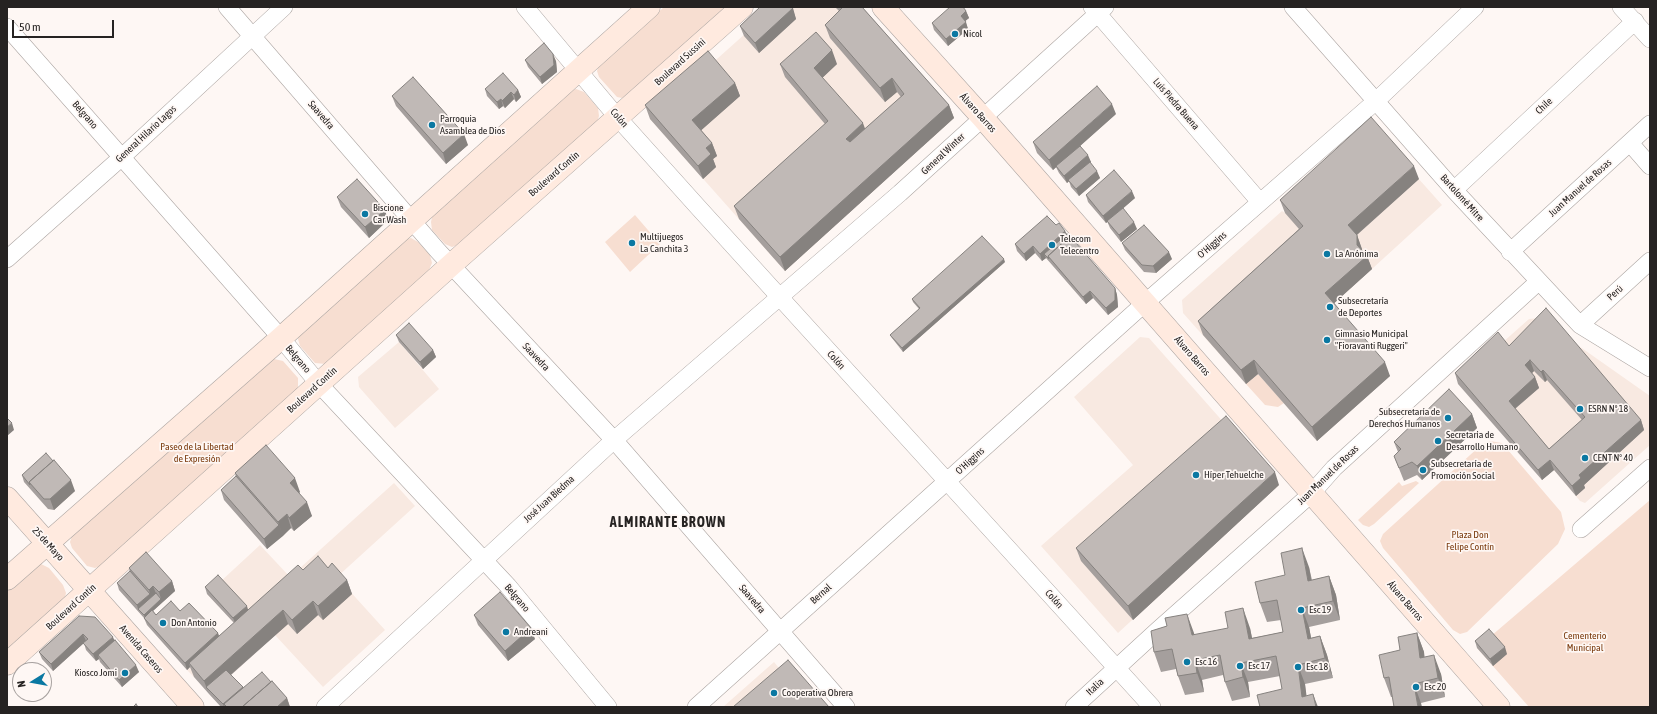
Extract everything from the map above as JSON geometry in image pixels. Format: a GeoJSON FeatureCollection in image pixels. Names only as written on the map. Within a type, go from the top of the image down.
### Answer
{"type":"FeatureCollection","features":[{"type":"Feature","properties":{"kind":"main road"},"geometry":{"type":"LineString","coordinates":[[7,579],[281,338],[649,7]]}},
{"type":"Feature","properties":{"kind":"main road","name":"Boulevard Sussini"},"geometry":{"type":"LineString","coordinates":[[618,118],[742,7]]}},
{"type":"Feature","properties":{"kind":"main road","name":"Álvaro Barros"},"geometry":{"type":"LineString","coordinates":[[883,7],[982,117],[1499,707]]}},
{"type":"Feature","properties":{"kind":"main road","name":"Boulevard Contín"},"geometry":{"type":"LineString","coordinates":[[7,664],[451,265],[618,118]]}},
{"type":"Feature","properties":{"kind":"main road","name":"25 de Mayo"},"geometry":{"type":"LineString","coordinates":[[7,498],[90,591]]}},
{"type":"Feature","properties":{"kind":"main road","name":"Avenida Caseros"},"geometry":{"type":"LineString","coordinates":[[90,591],[193,707]]}},
{"type":"Feature","properties":{"kind":"street","name":"Saavedra"},"geometry":{"type":"LineString","coordinates":[[227,7],[451,265],[614,440],[846,707]]}},
{"type":"Feature","properties":{"kind":"street","name":"General Hilario Lagos"},"geometry":{"type":"LineString","coordinates":[[7,259],[122,157],[284,7]]}},
{"type":"Feature","properties":{"kind":"street","name":"Colón"},"geometry":{"type":"LineString","coordinates":[[525,7],[618,118],[779,298],[947,482],[1113,671],[1139,707]]}},
{"type":"Feature","properties":{"kind":"street","name":"Bartolomé Mitre"},"geometry":{"type":"LineString","coordinates":[[1293,7],[1454,190],[1510,252],[1580,325],[1650,368]]}},
{"type":"Feature","properties":{"kind":"street","name":"O'Higgins"},"geometry":{"type":"LineString","coordinates":[[947,482],[1145,303],[1376,101],[1475,7]]}},
{"type":"Feature","properties":{"kind":"street"},"geometry":{"type":"LineString","coordinates":[[1621,7],[1650,38]]}},
{"type":"Feature","properties":{"kind":"street","name":"General Winter"},"geometry":{"type":"LineString","coordinates":[[779,298],[900,193],[1098,9]]}},
{"type":"Feature","properties":{"kind":"street","name":"Luis Piedra Buena"},"geometry":{"type":"LineString","coordinates":[[1098,9],[1260,202]]}},
{"type":"Feature","properties":{"kind":"street","name":"Chile"},"geometry":{"type":"LineString","coordinates":[[1454,190],[1635,21]]}},
{"type":"Feature","properties":{"kind":"street","name":"Belgrano"},"geometry":{"type":"LineString","coordinates":[[7,27],[281,338],[319,384],[483,559],[608,707]]}},
{"type":"Feature","properties":{"kind":"street","name":"Juan Manuel de Rosas"},"geometry":{"type":"LineString","coordinates":[[1510,252],[1650,124]]}},
{"type":"Feature","properties":{"kind":"street"},"geometry":{"type":"LineString","coordinates":[[1630,143],[1650,166]]}},
{"type":"Feature","properties":{"kind":"street","name":"Perú"},"geometry":{"type":"LineString","coordinates":[[1580,325],[1650,261]]}},
{"type":"Feature","properties":{"kind":"street","name":"Juan Manuel de Rosas"},"geometry":{"type":"LineString","coordinates":[[1113,671],[1311,494],[1334,468],[1538,282]]}},
{"type":"Feature","properties":{"kind":"street","name":"José Juan Biedma"},"geometry":{"type":"LineString","coordinates":[[325,707],[483,559],[614,440],[779,298]]}},
{"type":"Feature","properties":{"kind":"street"},"geometry":{"type":"LineString","coordinates":[[1582,529],[1650,468]]}},
{"type":"Feature","properties":{"kind":"street","name":"Bernal"},"geometry":{"type":"LineString","coordinates":[[696,707],[947,482]]}},
{"type":"Feature","properties":{"kind":"street","name":"Colón"},"geometry":{"type":"LineString","coordinates":[[1113,671],[1152,707]]}},
{"type":"Feature","properties":{"kind":"street","name":"Italia"},"geometry":{"type":"LineString","coordinates":[[1074,707],[1113,671]]}},
{"type":"Feature","properties":{"kind":"shaded area"},"geometry":{"type":"Polygon","coordinates":[[[775,7],[855,7],[954,118],[785,271],[650,119],[775,7]]]}},
{"type":"Feature","properties":{"kind":"shaded area","name":"La Anónima"},"geometry":{"type":"Polygon","coordinates":[[[1376,131],[1442,205],[1246,384],[1183,313],[1182,300],[1282,211],[1285,213],[1376,131]]]}},
{"type":"Feature","properties":{"kind":"shaded area","name":"ESRN N° 18"},"geometry":{"type":"Polygon","coordinates":[[[1539,318],[1650,396],[1650,445],[1585,503],[1580,501],[1549,464],[1508,406],[1502,343],[1529,319],[1539,318]]]}},
{"type":"Feature","properties":{"kind":"shaded area","name":"Híper Tehuelche"},"geometry":{"type":"Polygon","coordinates":[[[1140,337],[1149,338],[1279,485],[1118,633],[1041,546],[1133,465],[1074,397],[1140,337]]]}},
{"type":"Feature","properties":{"kind":"shaded area"},"geometry":{"type":"Polygon","coordinates":[[[399,342],[439,389],[395,428],[359,387],[358,377],[399,342]]]}},
{"type":"Feature","properties":{"kind":"shaded area"},"geometry":{"type":"Polygon","coordinates":[[[394,483],[415,506],[337,577],[385,630],[323,687],[275,635],[229,677],[194,677],[187,670],[236,625],[207,594],[260,545],[290,577],[394,483]]]}},
{"type":"Feature","properties":{"kind":"shaded area","name":"Cooperativa Obrera"},"geometry":{"type":"Polygon","coordinates":[[[774,662],[787,678],[822,707],[723,707],[774,662]]]}},
{"type":"Feature","properties":{"kind":"green space"},"geometry":{"type":"Polygon","coordinates":[[[664,7],[728,7],[627,96],[622,98],[617,97],[599,77],[597,71],[599,65],[664,7]]]}},
{"type":"Feature","properties":{"kind":"green space"},"geometry":{"type":"Polygon","coordinates":[[[576,89],[584,92],[598,108],[599,116],[597,123],[461,244],[452,247],[445,244],[432,230],[431,222],[433,213],[569,91],[576,89]]]}},
{"type":"Feature","properties":{"kind":"green space","name":"Multijuegos La Canchita 3"},"geometry":{"type":"Polygon","coordinates":[[[635,215],[660,244],[630,272],[605,242],[635,215]]]}},
{"type":"Feature","properties":{"kind":"green space"},"geometry":{"type":"Polygon","coordinates":[[[411,238],[418,242],[430,255],[432,263],[429,270],[326,364],[315,363],[300,346],[298,339],[300,332],[403,240],[411,238]]]}},
{"type":"Feature","properties":{"kind":"green space","name":"Paseo de la Libertad de Expresión"},"geometry":{"type":"Polygon","coordinates":[[[274,359],[283,361],[298,378],[298,387],[294,395],[103,565],[95,568],[87,566],[72,548],[70,542],[73,533],[274,359]]]}},
{"type":"Feature","properties":{"kind":"green space"},"geometry":{"type":"Polygon","coordinates":[[[1258,374],[1284,403],[1278,407],[1265,405],[1246,384],[1258,374]]]}},
{"type":"Feature","properties":{"kind":"green space","name":"Plaza Don Felipe Contín"},"geometry":{"type":"Polygon","coordinates":[[[1490,441],[1502,443],[1561,512],[1565,529],[1558,544],[1467,632],[1460,634],[1453,630],[1383,548],[1380,541],[1383,534],[1480,446],[1490,441]]]}},
{"type":"Feature","properties":{"kind":"green space"},"geometry":{"type":"Polygon","coordinates":[[[1416,481],[1419,483],[1374,524],[1369,527],[1363,525],[1358,520],[1399,482],[1402,486],[1416,481]]]}},
{"type":"Feature","properties":{"kind":"green space","name":"Cementerio Municipal"},"geometry":{"type":"Polygon","coordinates":[[[1650,500],[1650,707],[1529,707],[1477,648],[1650,500]]]}},
{"type":"Feature","properties":{"kind":"green space"},"geometry":{"type":"Polygon","coordinates":[[[41,564],[49,568],[63,585],[66,593],[64,601],[7,653],[7,591],[35,566],[41,564]]]}},
{"type":"Feature","properties":{"kind":"building"},"geometry":{"type":"Polygon","coordinates":[[[760,7],[793,8],[755,43],[740,26],[760,7]]]}},
{"type":"Feature","properties":{"kind":"building"},"geometry":{"type":"Polygon","coordinates":[[[841,7],[862,7],[949,105],[780,257],[734,206],[828,121],[780,64],[816,32],[832,50],[814,68],[863,123],[846,139],[850,142],[904,94],[892,78],[880,88],[825,25],[842,8],[841,7]]]}},
{"type":"Feature","properties":{"kind":"building"},"geometry":{"type":"Polygon","coordinates":[[[950,7],[963,7],[966,11],[961,16],[966,22],[946,39],[932,23],[950,7]]]}},
{"type":"Feature","properties":{"kind":"building"},"geometry":{"type":"Polygon","coordinates":[[[544,43],[553,54],[554,65],[540,77],[525,60],[544,43]]]}},
{"type":"Feature","properties":{"kind":"building"},"geometry":{"type":"Polygon","coordinates":[[[708,51],[735,83],[692,120],[712,143],[706,148],[711,154],[698,166],[645,105],[708,51]]]}},
{"type":"Feature","properties":{"kind":"building"},"geometry":{"type":"Polygon","coordinates":[[[503,73],[518,90],[514,95],[511,92],[502,101],[501,99],[497,102],[485,89],[503,73]]]}},
{"type":"Feature","properties":{"kind":"building","name":"Parroquia Asamblea de Dios"},"geometry":{"type":"Polygon","coordinates":[[[413,77],[464,134],[443,153],[392,96],[413,77]]]}},
{"type":"Feature","properties":{"kind":"building"},"geometry":{"type":"Polygon","coordinates":[[[1097,86],[1112,104],[1049,160],[1033,142],[1097,86]]]}},
{"type":"Feature","properties":{"kind":"building"},"geometry":{"type":"Polygon","coordinates":[[[1371,117],[1414,166],[1348,225],[1357,235],[1357,245],[1367,256],[1325,293],[1385,362],[1312,427],[1254,360],[1241,370],[1198,321],[1303,226],[1280,200],[1371,117]]]}},
{"type":"Feature","properties":{"kind":"building"},"geometry":{"type":"Polygon","coordinates":[[[1080,146],[1088,155],[1064,176],[1056,166],[1080,146]]]}},
{"type":"Feature","properties":{"kind":"building"},"geometry":{"type":"Polygon","coordinates":[[[1090,162],[1097,171],[1076,189],[1068,180],[1090,162]]]}},
{"type":"Feature","properties":{"kind":"building"},"geometry":{"type":"Polygon","coordinates":[[[1114,170],[1132,191],[1103,216],[1086,195],[1114,170]]]}},
{"type":"Feature","properties":{"kind":"building","name":"Biscione Car Wash"},"geometry":{"type":"Polygon","coordinates":[[[357,179],[385,210],[365,227],[337,197],[357,179]]]}},
{"type":"Feature","properties":{"kind":"building"},"geometry":{"type":"Polygon","coordinates":[[[1123,208],[1134,222],[1119,235],[1107,221],[1123,208]]]}},
{"type":"Feature","properties":{"kind":"building"},"geometry":{"type":"Polygon","coordinates":[[[1047,216],[1056,225],[1059,223],[1065,231],[1040,254],[1033,246],[1024,254],[1015,244],[1047,216]]]}},
{"type":"Feature","properties":{"kind":"building"},"geometry":{"type":"Polygon","coordinates":[[[1144,225],[1169,252],[1153,266],[1142,265],[1122,243],[1144,225]]]}},
{"type":"Feature","properties":{"kind":"building"},"geometry":{"type":"Polygon","coordinates":[[[1067,234],[1069,237],[1048,256],[1049,259],[1044,254],[1067,234]]]}},
{"type":"Feature","properties":{"kind":"building"},"geometry":{"type":"Polygon","coordinates":[[[982,236],[1004,259],[902,348],[890,335],[920,308],[912,299],[982,236]]]}},
{"type":"Feature","properties":{"kind":"building"},"geometry":{"type":"Polygon","coordinates":[[[1070,236],[1115,288],[1115,300],[1106,308],[1090,291],[1083,297],[1048,256],[1070,236]]]}},
{"type":"Feature","properties":{"kind":"building","name":"ESRN N° 18"},"geometry":{"type":"Polygon","coordinates":[[[1546,308],[1641,420],[1579,475],[1581,478],[1572,486],[1550,460],[1538,470],[1455,373],[1498,332],[1509,346],[1546,308]],[[1530,360],[1525,365],[1535,377],[1509,401],[1549,449],[1585,417],[1543,370],[1541,372],[1530,360]]]}},
{"type":"Feature","properties":{"kind":"building"},"geometry":{"type":"Polygon","coordinates":[[[409,323],[433,350],[420,362],[396,335],[409,323]]]}},
{"type":"Feature","properties":{"kind":"building"},"geometry":{"type":"Polygon","coordinates":[[[1449,389],[1472,414],[1417,466],[1412,462],[1399,468],[1394,456],[1401,449],[1394,442],[1449,389]]]}},
{"type":"Feature","properties":{"kind":"building","name":"Híper Tehuelche"},"geometry":{"type":"Polygon","coordinates":[[[1226,416],[1275,472],[1128,606],[1076,548],[1226,416]]]}},
{"type":"Feature","properties":{"kind":"building"},"geometry":{"type":"Polygon","coordinates":[[[7,418],[12,423],[7,427],[7,418]]]}},
{"type":"Feature","properties":{"kind":"building"},"geometry":{"type":"Polygon","coordinates":[[[266,445],[295,478],[290,483],[307,502],[289,518],[287,514],[278,522],[235,473],[266,445]]]}},
{"type":"Feature","properties":{"kind":"building"},"geometry":{"type":"Polygon","coordinates":[[[46,453],[53,461],[29,482],[30,485],[22,475],[46,453]]]}},
{"type":"Feature","properties":{"kind":"building"},"geometry":{"type":"Polygon","coordinates":[[[54,460],[71,480],[50,499],[44,499],[29,482],[54,460]]]}},
{"type":"Feature","properties":{"kind":"building"},"geometry":{"type":"Polygon","coordinates":[[[236,476],[279,525],[264,539],[221,490],[236,476]]]}},
{"type":"Feature","properties":{"kind":"building"},"geometry":{"type":"Polygon","coordinates":[[[1302,548],[1308,581],[1329,576],[1333,601],[1302,608],[1308,639],[1320,636],[1325,658],[1298,665],[1302,697],[1313,694],[1316,707],[1260,707],[1257,695],[1282,689],[1276,656],[1241,663],[1243,677],[1225,682],[1220,655],[1195,660],[1197,673],[1178,676],[1172,649],[1154,652],[1151,631],[1167,626],[1165,618],[1187,614],[1192,635],[1228,628],[1225,612],[1243,608],[1249,639],[1283,632],[1277,600],[1260,603],[1255,582],[1285,575],[1281,553],[1302,548]]]}},
{"type":"Feature","properties":{"kind":"building"},"geometry":{"type":"Polygon","coordinates":[[[146,552],[172,581],[159,592],[153,586],[149,590],[129,568],[146,552]]]}},
{"type":"Feature","properties":{"kind":"building"},"geometry":{"type":"Polygon","coordinates":[[[318,556],[328,568],[332,563],[347,580],[318,606],[313,601],[292,620],[283,610],[204,681],[189,663],[298,565],[303,570],[318,556]]]}},
{"type":"Feature","properties":{"kind":"building"},"geometry":{"type":"Polygon","coordinates":[[[130,571],[150,594],[137,605],[117,583],[130,571]]]}},
{"type":"Feature","properties":{"kind":"building"},"geometry":{"type":"Polygon","coordinates":[[[218,575],[247,606],[233,618],[205,587],[218,575]]]}},
{"type":"Feature","properties":{"kind":"building","name":"Andreani"},"geometry":{"type":"Polygon","coordinates":[[[500,592],[531,628],[505,651],[474,615],[500,592]]]}},
{"type":"Feature","properties":{"kind":"building"},"geometry":{"type":"Polygon","coordinates":[[[156,593],[161,599],[144,615],[138,609],[156,593]]]}},
{"type":"Feature","properties":{"kind":"building"},"geometry":{"type":"Polygon","coordinates":[[[171,601],[180,611],[189,603],[218,633],[185,663],[144,618],[152,610],[156,615],[171,601]]]}},
{"type":"Feature","properties":{"kind":"building"},"geometry":{"type":"Polygon","coordinates":[[[79,616],[95,617],[113,637],[93,654],[83,643],[88,639],[83,634],[52,663],[39,652],[79,616]]]}},
{"type":"Feature","properties":{"kind":"building"},"geometry":{"type":"Polygon","coordinates":[[[1489,629],[1505,647],[1490,659],[1475,641],[1489,629]]]}},
{"type":"Feature","properties":{"kind":"building"},"geometry":{"type":"Polygon","coordinates":[[[1417,633],[1420,658],[1434,655],[1438,678],[1414,684],[1418,707],[1394,707],[1389,677],[1384,678],[1379,655],[1400,650],[1398,637],[1417,633]]]}},
{"type":"Feature","properties":{"kind":"building"},"geometry":{"type":"Polygon","coordinates":[[[115,640],[136,665],[119,680],[98,655],[115,640]]]}},
{"type":"Feature","properties":{"kind":"building","name":"Cooperativa Obrera"},"geometry":{"type":"Polygon","coordinates":[[[788,660],[829,707],[733,707],[788,660]]]}},
{"type":"Feature","properties":{"kind":"building"},"geometry":{"type":"Polygon","coordinates":[[[226,670],[243,687],[223,704],[206,687],[226,670]]]}},
{"type":"Feature","properties":{"kind":"building"},"geometry":{"type":"Polygon","coordinates":[[[262,672],[271,682],[242,707],[227,707],[224,704],[262,672]]]}},
{"type":"Feature","properties":{"kind":"building"},"geometry":{"type":"Polygon","coordinates":[[[272,681],[287,698],[277,707],[242,707],[272,681]]]}},
{"type":"Feature","properties":{"kind":"place","name":"Nicol"},"geometry":{"type":"Point","coordinates":[955,34]}},
{"type":"Feature","properties":{"kind":"place","name":"Parroquia Asamblea de Dios"},"geometry":{"type":"Point","coordinates":[432,125]}},
{"type":"Feature","properties":{"kind":"place","name":"Biscione Car Wash"},"geometry":{"type":"Point","coordinates":[365,214]}},
{"type":"Feature","properties":{"kind":"place","name":"Multijuegos La Canchita 3"},"geometry":{"type":"Point","coordinates":[632,243]}},
{"type":"Feature","properties":{"kind":"place","name":"Telecom Telecentro"},"geometry":{"type":"Point","coordinates":[1052,245]}},
{"type":"Feature","properties":{"kind":"place","name":"La Anónima"},"geometry":{"type":"Point","coordinates":[1327,254]}},
{"type":"Feature","properties":{"kind":"place","name":"Subsecretaría de Deportes"},"geometry":{"type":"Point","coordinates":[1330,307]}},
{"type":"Feature","properties":{"kind":"place","name":"Gimnasio Municipal \"Fioravanti Ruggeri\""},"geometry":{"type":"Point","coordinates":[1327,340]}},
{"type":"Feature","properties":{"kind":"place","name":"ESRN N° 18"},"geometry":{"type":"Point","coordinates":[1580,409]}},
{"type":"Feature","properties":{"kind":"place","name":"Subsecretaría de Derechos Humanos"},"geometry":{"type":"Point","coordinates":[1448,418]}},
{"type":"Feature","properties":{"kind":"place","name":"Secretaría de Desarrollo Humano"},"geometry":{"type":"Point","coordinates":[1438,441]}},
{"type":"Feature","properties":{"kind":"place","name":"CENT N° 40"},"geometry":{"type":"Point","coordinates":[1585,458]}},
{"type":"Feature","properties":{"kind":"place","name":"Subsecretaría de Promoción Social"},"geometry":{"type":"Point","coordinates":[1423,470]}},
{"type":"Feature","properties":{"kind":"place","name":"Híper Tehuelche"},"geometry":{"type":"Point","coordinates":[1196,475]}},
{"type":"Feature","properties":{"kind":"place","name":"Esc 19"},"geometry":{"type":"Point","coordinates":[1301,610]}},
{"type":"Feature","properties":{"kind":"place","name":"Don Antonio"},"geometry":{"type":"Point","coordinates":[163,623]}},
{"type":"Feature","properties":{"kind":"place","name":"Andreani"},"geometry":{"type":"Point","coordinates":[506,632]}},
{"type":"Feature","properties":{"kind":"place","name":"Esc 16"},"geometry":{"type":"Point","coordinates":[1187,662]}},
{"type":"Feature","properties":{"kind":"place","name":"Esc 17"},"geometry":{"type":"Point","coordinates":[1240,666]}},
{"type":"Feature","properties":{"kind":"place","name":"Esc 18"},"geometry":{"type":"Point","coordinates":[1298,667]}},
{"type":"Feature","properties":{"kind":"place","name":"Kiosco Jomi"},"geometry":{"type":"Point","coordinates":[125,673]}},
{"type":"Feature","properties":{"kind":"place","name":"Esc 20"},"geometry":{"type":"Point","coordinates":[1416,687]}},
{"type":"Feature","properties":{"kind":"place","name":"Cooperativa Obrera"},"geometry":{"type":"Point","coordinates":[774,693]}},
{"type":"Feature","properties":{"kind":"district","name":"ALMIRANTE BROWN"},"geometry":{"type":"Point","coordinates":[668,523]}}]}
